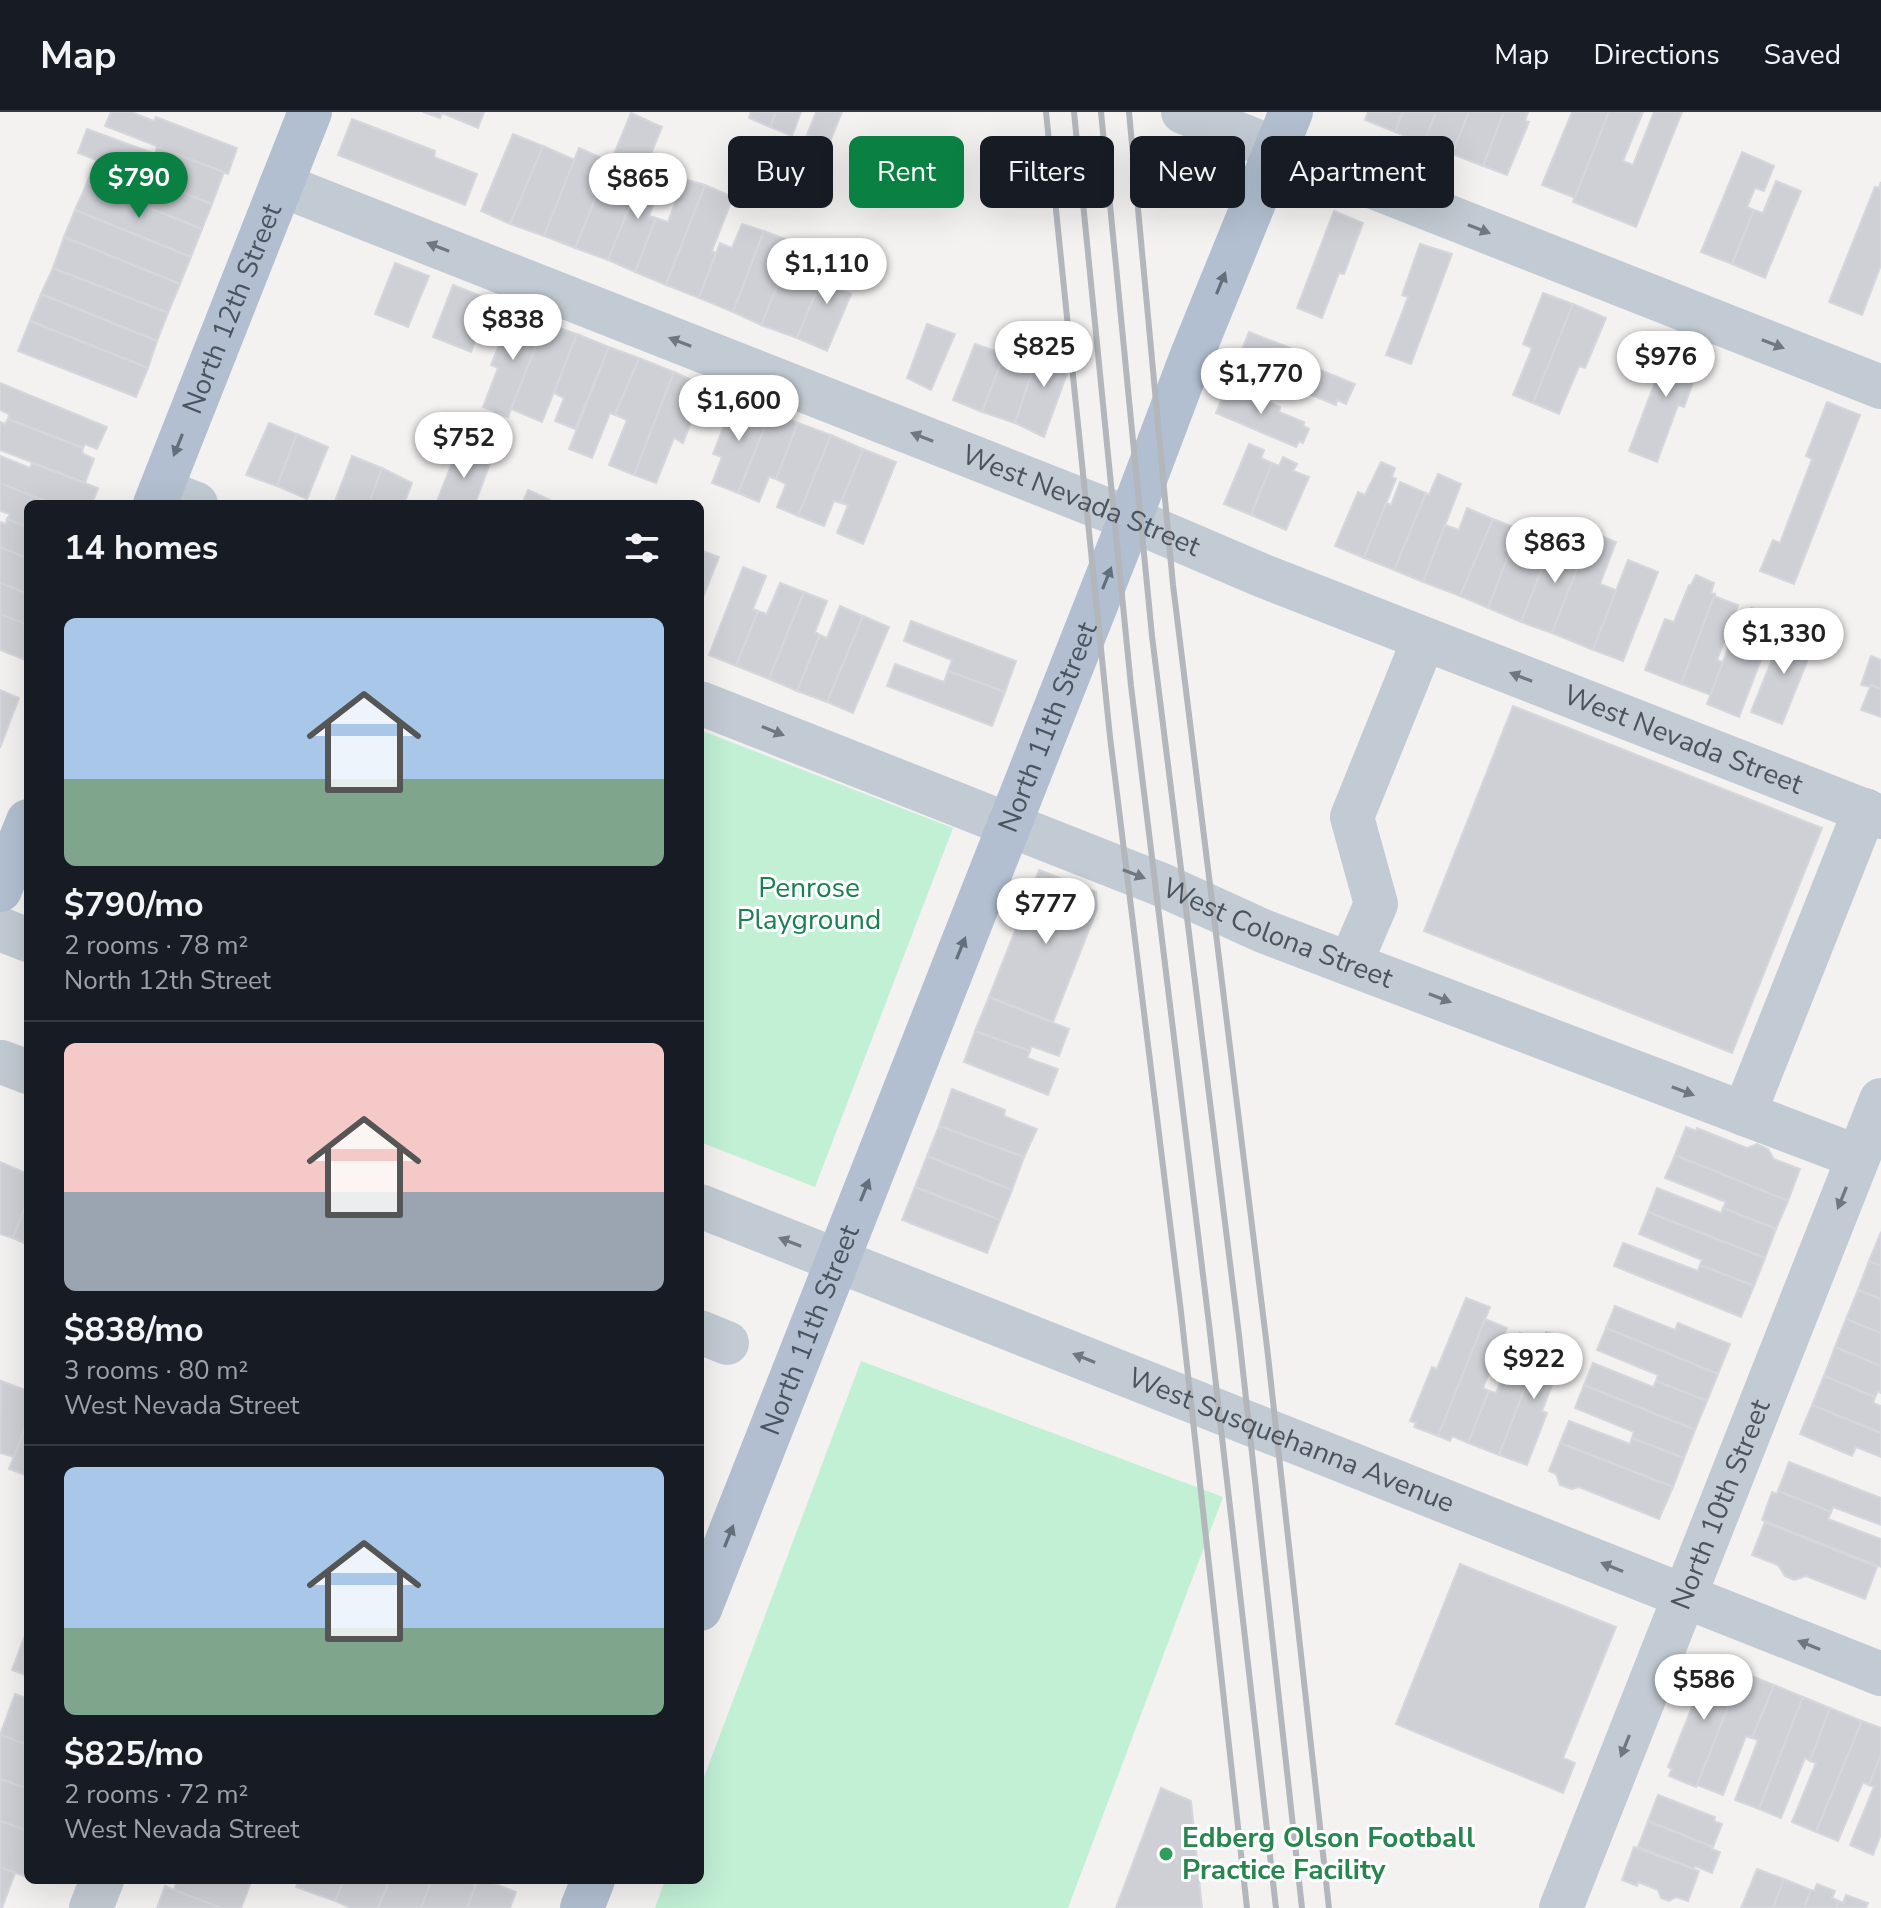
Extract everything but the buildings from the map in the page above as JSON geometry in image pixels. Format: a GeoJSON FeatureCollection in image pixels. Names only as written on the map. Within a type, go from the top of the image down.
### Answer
{"type":"FeatureCollection","features":[{"type":"Feature","properties":{"kind":"main road","name":"North 12th Street"},"geometry":{"type":"LineString","coordinates":[[171,499],[281,185],[310,112]]}},
{"type":"Feature","properties":{"kind":"main road","name":"North 11th Street"},"geometry":{"type":"LineString","coordinates":[[704,1599],[1192,355],[1284,131]]}},
{"type":"Feature","properties":{"kind":"main road"},"geometry":{"type":"LineString","coordinates":[[0,890],[24,831]]}},
{"type":"Feature","properties":{"kind":"main road"},"geometry":{"type":"LineString","coordinates":[[582,1908],[591,1884]]}},
{"type":"Feature","properties":{"kind":"street"},"geometry":{"type":"LineString","coordinates":[[1183,112],[1284,131],[1881,387]]}},
{"type":"Feature","properties":{"kind":"street","name":"West Nevada Street"},"geometry":{"type":"LineString","coordinates":[[281,185],[1130,519],[1261,575],[1873,814]]}},
{"type":"Feature","properties":{"kind":"street"},"geometry":{"type":"LineString","coordinates":[[1350,964],[1376,904],[1352,817],[1424,639]]}},
{"type":"Feature","properties":{"kind":"street","name":"West Colona Street"},"geometry":{"type":"LineString","coordinates":[[704,705],[1162,885],[1263,931],[1858,1157]]}},
{"type":"Feature","properties":{"kind":"street"},"geometry":{"type":"LineString","coordinates":[[1744,1114],[1873,814]]}},
{"type":"Feature","properties":{"kind":"street"},"geometry":{"type":"LineString","coordinates":[[0,929],[24,938]]}},
{"type":"Feature","properties":{"kind":"street"},"geometry":{"type":"LineString","coordinates":[[1,1062],[24,1071]]}},
{"type":"Feature","properties":{"kind":"street","name":"North 10th Street"},"geometry":{"type":"LineString","coordinates":[[1568,1906],[1685,1595],[1881,1100]]}},
{"type":"Feature","properties":{"kind":"street","name":"West Susquehanna Avenue"},"geometry":{"type":"LineString","coordinates":[[704,1208],[1881,1674]]}},
{"type":"Feature","properties":{"kind":"street"},"geometry":{"type":"LineString","coordinates":[[91,1908],[100,1884]]}},
{"type":"Feature","properties":{"kind":"green space","name":"Penrose Playground"},"geometry":{"type":"Polygon","coordinates":[[[704,732],[953,828],[815,1187],[704,1144],[704,732]]]}},
{"type":"Feature","properties":{"kind":"green space"},"geometry":{"type":"Polygon","coordinates":[[[861,1361],[1223,1497],[1068,1908],[655,1908],[664,1884],[704,1884],[704,1777],[861,1361]]]}},
{"type":"Feature","properties":{"kind":"railway"},"geometry":{"type":"LineString","coordinates":[[1046,112],[1110,737],[1181,1312],[1247,1908]]}},
{"type":"Feature","properties":{"kind":"railway"},"geometry":{"type":"LineString","coordinates":[[1074,112],[1131,686],[1276,1908]]}},
{"type":"Feature","properties":{"kind":"railway"},"geometry":{"type":"LineString","coordinates":[[1101,112],[1152,636],[1239,1335],[1302,1908]]}},
{"type":"Feature","properties":{"kind":"railway"},"geometry":{"type":"LineString","coordinates":[[1129,112],[1173,585],[1267,1347],[1329,1908]]}},
{"type":"Feature","properties":{"kind":"place","name":"Edberg Olson Football Practice Facility"},"geometry":{"type":"Point","coordinates":[1166,1854]}}]}
